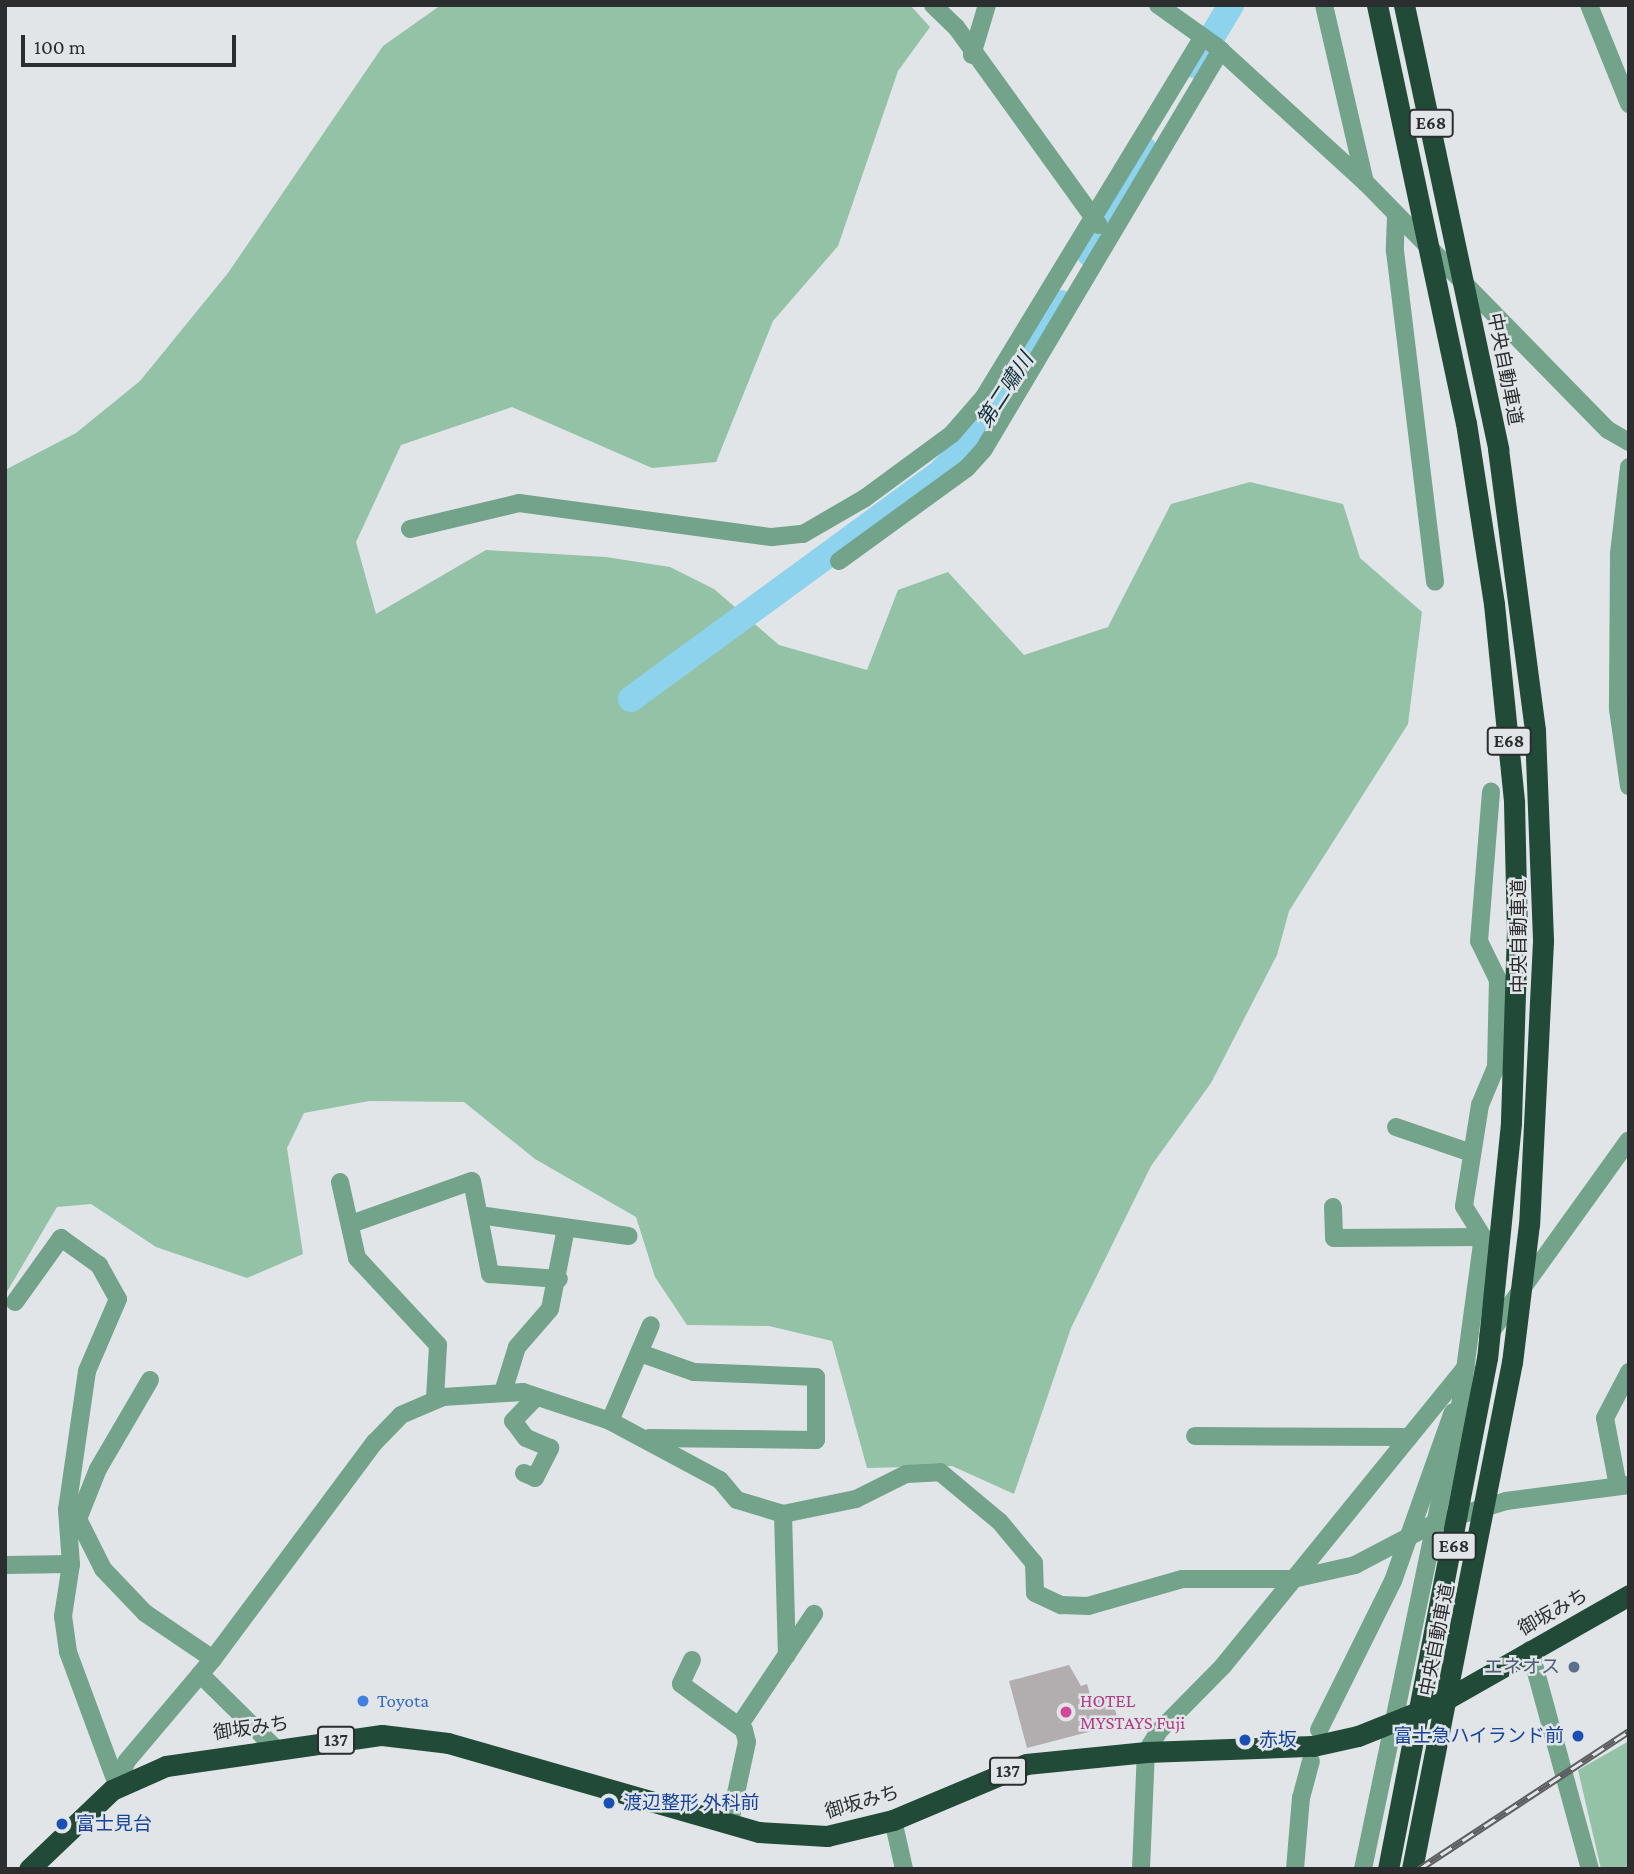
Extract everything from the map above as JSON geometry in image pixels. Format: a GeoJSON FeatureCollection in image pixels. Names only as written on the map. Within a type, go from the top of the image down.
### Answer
{"type":"FeatureCollection","features":[{"type":"Feature","properties":{"kind":"highway","name":"中央自動車道"},"geometry":{"type":"LineString","coordinates":[[1377,5],[1423,207],[1494,604],[1514,802],[1516,1024],[1504,1221],[1462,1506],[1388,1869]]}},
{"type":"Feature","properties":{"kind":"highway","name":"中央自動車道"},"geometry":{"type":"LineString","coordinates":[[1405,5],[1457,241],[1498,449],[1535,731],[1544,941],[1529,1224],[1488,1497],[1412,1869]]}},
{"type":"Feature","properties":{"kind":"highway","name":"御坂みち"},"geometry":{"type":"LineString","coordinates":[[29,1869],[118,1787],[166,1766],[275,1748],[411,1736],[730,1821],[760,1832],[827,1836],[893,1820],[1026,1764],[1146,1752],[1313,1746],[1397,1724],[1629,1595]]}},
{"type":"Feature","properties":{"kind":"street"},"geometry":{"type":"LineString","coordinates":[[933,5],[956,27],[972,55],[1102,228]]}},
{"type":"Feature","properties":{"kind":"street"},"geometry":{"type":"LineString","coordinates":[[972,55],[987,5]]}},
{"type":"Feature","properties":{"kind":"street"},"geometry":{"type":"LineString","coordinates":[[1158,5],[1214,44],[1365,182],[1608,430],[1629,442]]}},
{"type":"Feature","properties":{"kind":"street"},"geometry":{"type":"LineString","coordinates":[[1324,5],[1365,182]]}},
{"type":"Feature","properties":{"kind":"street"},"geometry":{"type":"LineString","coordinates":[[1589,5],[1629,104]]}},
{"type":"Feature","properties":{"kind":"street"},"geometry":{"type":"LineString","coordinates":[[839,561],[967,468],[984,449],[1102,228],[1214,44]]}},
{"type":"Feature","properties":{"kind":"street"},"geometry":{"type":"LineString","coordinates":[[410,529],[519,503],[772,537],[803,534],[892,480],[952,434],[984,397],[1102,228],[1214,44]]}},
{"type":"Feature","properties":{"kind":"street"},"geometry":{"type":"LineString","coordinates":[[1396,215],[1395,251],[1435,582]]}},
{"type":"Feature","properties":{"kind":"street"},"geometry":{"type":"LineString","coordinates":[[1629,467],[1619,554],[1618,709],[1629,786]]}},
{"type":"Feature","properties":{"kind":"street"},"geometry":{"type":"LineString","coordinates":[[1363,1869],[1397,1724],[1461,1399],[1483,1237],[1464,1206],[1480,1105],[1496,1067],[1498,980],[1479,942],[1491,790]]}},
{"type":"Feature","properties":{"kind":"street"},"geometry":{"type":"LineString","coordinates":[[1395,1127],[1471,1153]]}},
{"type":"Feature","properties":{"kind":"street"},"geometry":{"type":"LineString","coordinates":[[1141,1869],[1146,1752],[1293,1579],[1467,1366],[1629,1140]]}},
{"type":"Feature","properties":{"kind":"street"},"geometry":{"type":"LineString","coordinates":[[351,1224],[472,1181],[490,1274],[559,1279]]}},
{"type":"Feature","properties":{"kind":"street"},"geometry":{"type":"LineString","coordinates":[[340,1182],[357,1258],[438,1345],[435,1399]]}},
{"type":"Feature","properties":{"kind":"street"},"geometry":{"type":"LineString","coordinates":[[1333,1207],[1334,1238],[1483,1237]]}},
{"type":"Feature","properties":{"kind":"street"},"geometry":{"type":"LineString","coordinates":[[479,1215],[629,1236]]}},
{"type":"Feature","properties":{"kind":"street"},"geometry":{"type":"LineString","coordinates":[[503,1392],[508,1366],[550,1308],[559,1279],[566,1228]]}},
{"type":"Feature","properties":{"kind":"street"},"geometry":{"type":"LineString","coordinates":[[15,1303],[61,1238],[99,1265],[118,1298],[87,1371],[67,1510],[71,1563],[63,1616],[68,1651],[118,1787]]}},
{"type":"Feature","properties":{"kind":"street"},"geometry":{"type":"LineString","coordinates":[[610,1422],[651,1325]]}},
{"type":"Feature","properties":{"kind":"street"},"geometry":{"type":"LineString","coordinates":[[640,1353],[694,1372],[816,1377],[816,1440],[645,1438]]}},
{"type":"Feature","properties":{"kind":"street"},"geometry":{"type":"LineString","coordinates":[[118,1787],[126,1762],[213,1659],[375,1442],[401,1415],[435,1399],[503,1392],[536,1396],[610,1422],[645,1438],[720,1480],[737,1500],[783,1514],[856,1499],[906,1474],[940,1472],[1000,1522],[1034,1563],[1035,1593],[1057,1604],[1088,1606],[1182,1579],[1293,1579],[1355,1565],[1437,1522],[1506,1501],[1623,1485],[1605,1418],[1629,1371]]}},
{"type":"Feature","properties":{"kind":"street"},"geometry":{"type":"LineString","coordinates":[[150,1380],[99,1469],[78,1519],[103,1569],[145,1614],[213,1659]]}},
{"type":"Feature","properties":{"kind":"street"},"geometry":{"type":"LineString","coordinates":[[524,1473],[535,1478],[550,1448],[526,1438],[513,1421],[536,1396]]}},
{"type":"Feature","properties":{"kind":"street"},"geometry":{"type":"LineString","coordinates":[[1319,1730],[1393,1581],[1443,1431],[1461,1399]]}},
{"type":"Feature","properties":{"kind":"street"},"geometry":{"type":"LineString","coordinates":[[1195,1437],[1409,1437]]}},
{"type":"Feature","properties":{"kind":"street"},"geometry":{"type":"LineString","coordinates":[[783,1514],[787,1655]]}},
{"type":"Feature","properties":{"kind":"street"},"geometry":{"type":"LineString","coordinates":[[5,1565],[71,1563]]}},
{"type":"Feature","properties":{"kind":"street"},"geometry":{"type":"LineString","coordinates":[[739,1726],[814,1614]]}},
{"type":"Feature","properties":{"kind":"street"},"geometry":{"type":"LineString","coordinates":[[1530,1650],[1590,1869]]}},
{"type":"Feature","properties":{"kind":"street"},"geometry":{"type":"LineString","coordinates":[[692,1660],[681,1684],[739,1726],[747,1742],[730,1821]]}},
{"type":"Feature","properties":{"kind":"street"},"geometry":{"type":"LineString","coordinates":[[200,1674],[275,1748]]}},
{"type":"Feature","properties":{"kind":"street"},"geometry":{"type":"LineString","coordinates":[[1295,1869],[1301,1798],[1311,1761]]}},
{"type":"Feature","properties":{"kind":"street"},"geometry":{"type":"LineString","coordinates":[[893,1820],[904,1869]]}},
{"type":"Feature","properties":{"kind":"green space"},"geometry":{"type":"Polygon","coordinates":[[[441,5],[910,5],[930,27],[898,71],[838,246],[773,321],[716,462],[652,468],[512,407],[401,445],[356,542],[376,614],[486,550],[606,557],[670,567],[714,589],[779,645],[867,670],[898,590],[948,572],[1024,655],[1108,627],[1171,504],[1250,482],[1343,504],[1360,558],[1422,612],[1408,724],[1289,911],[1277,955],[1211,1083],[1151,1166],[1071,1328],[1014,1494],[952,1466],[867,1468],[832,1341],[769,1326],[687,1325],[655,1277],[636,1217],[535,1159],[464,1102],[369,1101],[304,1113],[287,1148],[303,1254],[247,1278],[156,1247],[91,1204],[57,1207],[5,1295],[5,470],[76,433],[140,381],[228,273],[383,46],[441,5]]]}},
{"type":"Feature","properties":{"kind":"green space"},"geometry":{"type":"Polygon","coordinates":[[[1629,1741],[1629,1869],[1601,1869],[1578,1770],[1629,1741]]]}},
{"type":"Feature","properties":{"kind":"building","name":"HOTEL MYSTAYS Fuji"},"geometry":{"type":"Polygon","coordinates":[[[1069,1665],[1081,1686],[1087,1684],[1091,1698],[1111,1695],[1119,1724],[1027,1748],[1009,1681],[1069,1665]]]}},
{"type":"Feature","properties":{"kind":"waterway","name":"第二嘯川"},"geometry":{"type":"LineString","coordinates":[[1195,65],[1231,5]]}},
{"type":"Feature","properties":{"kind":"waterway","name":"第二嘯川"},"geometry":{"type":"LineString","coordinates":[[1090,254],[1144,149]]}},
{"type":"Feature","properties":{"kind":"waterway","name":"第二嘯川"},"geometry":{"type":"LineString","coordinates":[[631,699],[942,471],[987,423],[1061,303]]}},
{"type":"Feature","properties":{"kind":"railway"},"geometry":{"type":"LineString","coordinates":[[1419,1869],[1629,1731]]}},
{"type":"Feature","properties":{"kind":"place","name":"エネオス"},"geometry":{"type":"Point","coordinates":[1574,1667]}},
{"type":"Feature","properties":{"kind":"place","name":"Toyota"},"geometry":{"type":"Point","coordinates":[363,1701]}},
{"type":"Feature","properties":{"kind":"place","name":"HOTEL MYSTAYS Fuji"},"geometry":{"type":"Point","coordinates":[1066,1712]}},
{"type":"Feature","properties":{"kind":"place","name":"富士急ハイランド前"},"geometry":{"type":"Point","coordinates":[1578,1736]}},
{"type":"Feature","properties":{"kind":"place","name":"赤坂"},"geometry":{"type":"Point","coordinates":[1245,1740]}},
{"type":"Feature","properties":{"kind":"place","name":"渡辺整形 外科前"},"geometry":{"type":"Point","coordinates":[609,1803]}},
{"type":"Feature","properties":{"kind":"place","name":"富士見台"},"geometry":{"type":"Point","coordinates":[62,1824]}}]}
